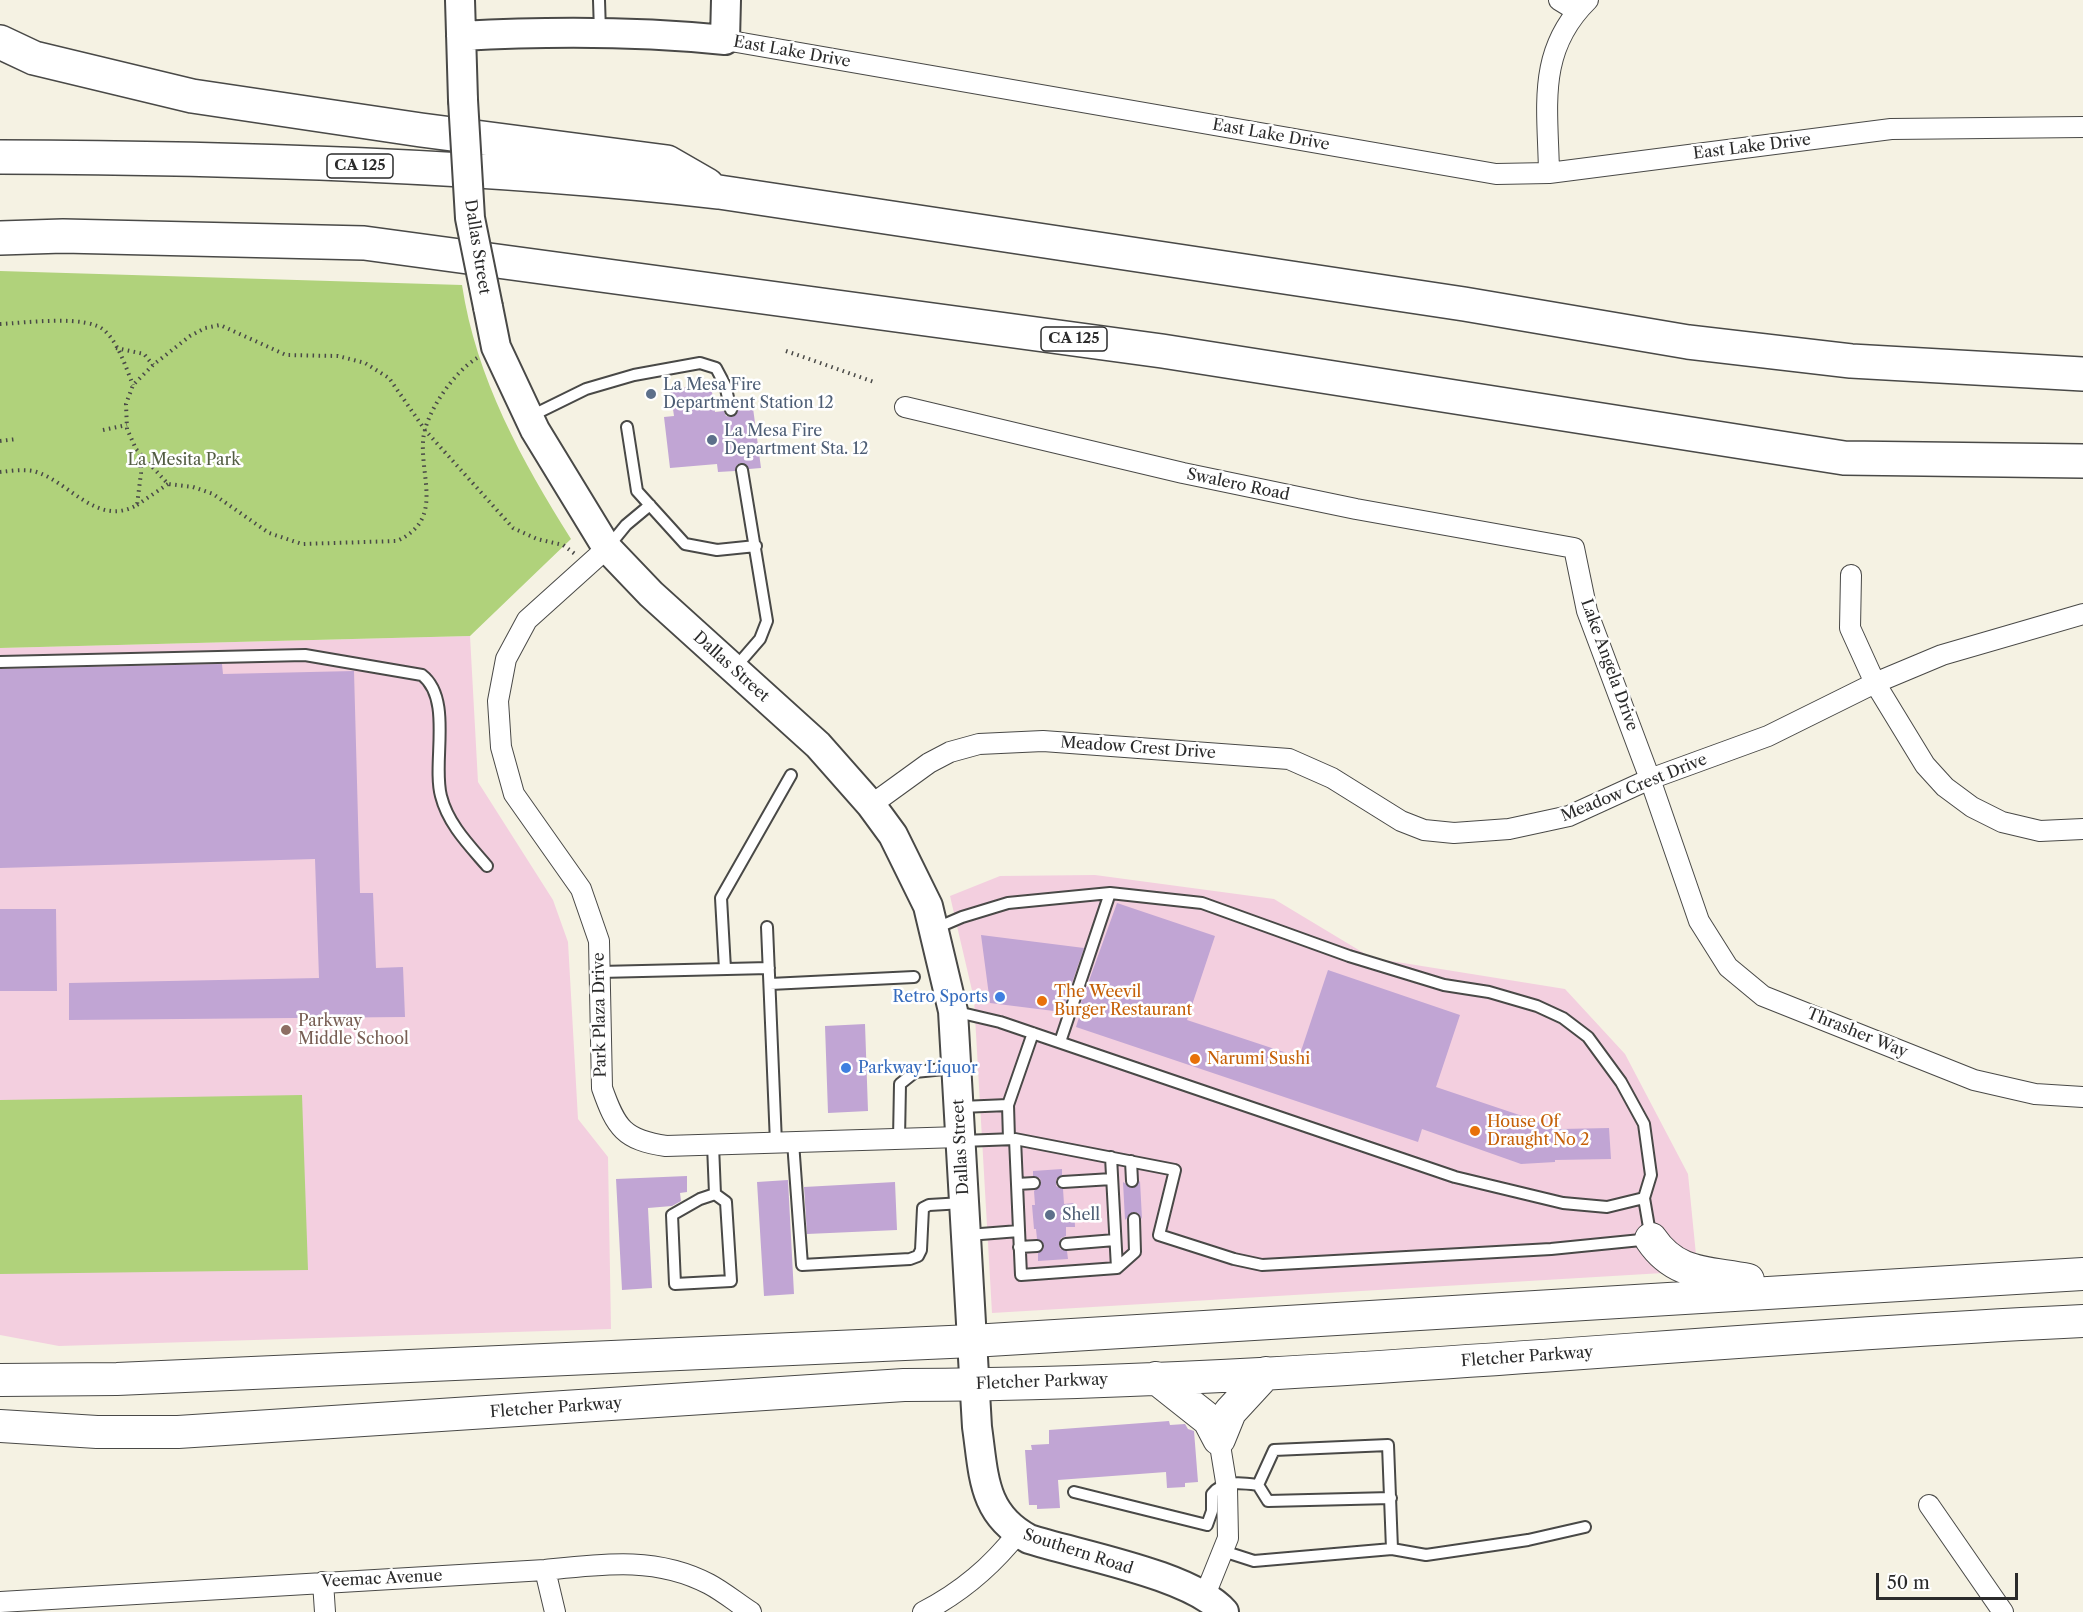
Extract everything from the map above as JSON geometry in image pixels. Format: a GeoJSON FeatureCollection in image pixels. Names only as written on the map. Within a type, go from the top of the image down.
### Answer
{"type":"FeatureCollection","features":[{"type":"Feature","properties":{"kind":"highway"},"geometry":{"type":"LineString","coordinates":[[0,42],[34,58],[192,96],[421,130],[667,162],[719,192]]}},
{"type":"Feature","properties":{"kind":"highway","name":"CA 125"},"geometry":{"type":"LineString","coordinates":[[0,157],[160,158],[436,169],[629,182],[719,192],[1464,304],[1688,342],[1851,362],[2083,374]]}},
{"type":"Feature","properties":{"kind":"highway"},"geometry":{"type":"LineString","coordinates":[[0,243],[63,236]]}},
{"type":"Feature","properties":{"kind":"highway","name":"CA 125"},"geometry":{"type":"LineString","coordinates":[[0,238],[63,236],[364,243],[1162,351],[1844,458],[2083,461]]}},
{"type":"Feature","properties":{"kind":"main road"},"geometry":{"type":"LineString","coordinates":[[1651,1239],[1662,1255],[1693,1272],[1799,1290]]}},
{"type":"Feature","properties":{"kind":"main road"},"geometry":{"type":"LineString","coordinates":[[0,1380],[117,1379],[972,1341],[2083,1274]]}},
{"type":"Feature","properties":{"kind":"main road","name":"Fletcher Parkway"},"geometry":{"type":"LineString","coordinates":[[0,1426],[97,1432],[178,1432],[904,1385],[975,1385],[1266,1373],[1607,1352],[1920,1328],[2083,1321]]}},
{"type":"Feature","properties":{"kind":"main road"},"geometry":{"type":"LineString","coordinates":[[1219,1439],[1230,1412],[1266,1373]]}},
{"type":"Feature","properties":{"kind":"main road"},"geometry":{"type":"LineString","coordinates":[[1156,1378],[1209,1420],[1219,1439]]}},
{"type":"Feature","properties":{"kind":"street","name":"Dallas Street"},"geometry":{"type":"LineString","coordinates":[[460,0],[470,218],[496,347],[597,556],[651,594],[818,745],[871,805],[893,835],[928,906],[953,1011],[972,1341]]}},
{"type":"Feature","properties":{"kind":"street"},"geometry":{"type":"LineString","coordinates":[[725,40],[726,0]]}},
{"type":"Feature","properties":{"kind":"street"},"geometry":{"type":"LineString","coordinates":[[1549,173],[1547,86],[1552,52],[1582,5],[1559,0]]}},
{"type":"Feature","properties":{"kind":"street","name":"East Lake Drive"},"geometry":{"type":"LineString","coordinates":[[461,36],[600,32],[660,33],[725,40],[1496,174],[1549,173],[1891,129],[2083,127]]}},
{"type":"Feature","properties":{"kind":"street","name":"Swalero Road"},"geometry":{"type":"LineString","coordinates":[[905,407],[1183,473],[1356,509],[1574,548]]}},
{"type":"Feature","properties":{"kind":"street","name":"Lake Angela Drive"},"geometry":{"type":"LineString","coordinates":[[1574,548],[1587,611],[1689,887]]}},
{"type":"Feature","properties":{"kind":"street","name":"Park Plaza Drive"},"geometry":{"type":"LineString","coordinates":[[597,556],[527,620],[506,659],[498,701],[501,747],[514,794],[581,889],[599,941],[602,1088],[609,1109],[626,1135],[642,1143],[666,1146],[960,1139]]}},
{"type":"Feature","properties":{"kind":"street"},"geometry":{"type":"LineString","coordinates":[[1851,575],[1850,628],[1875,683],[1924,765],[1945,787],[1972,807],[2002,822],[2040,831],[2083,829]]}},
{"type":"Feature","properties":{"kind":"street","name":"Meadow Crest Drive"},"geometry":{"type":"LineString","coordinates":[[871,805],[929,763],[950,752],[997,742],[1042,741],[1113,744],[1289,759],[1332,778],[1401,821],[1439,833],[1509,829],[1569,816],[1650,779],[1768,736],[1875,683],[1942,655],[2083,614]]}},
{"type":"Feature","properties":{"kind":"street","name":"Thrasher Way"},"geometry":{"type":"LineString","coordinates":[[1689,887],[1699,921],[1716,953],[1738,977],[1763,996],[1974,1080],[2035,1094],[2083,1097]]}},
{"type":"Feature","properties":{"kind":"street","name":"Southern Road"},"geometry":{"type":"LineString","coordinates":[[972,1341],[986,1490],[998,1515],[1017,1533],[1035,1541],[1181,1583],[1214,1604]]}},
{"type":"Feature","properties":{"kind":"street"},"geometry":{"type":"LineString","coordinates":[[1214,1604],[1223,1551],[1228,1538],[1227,1484],[1219,1439]]}},
{"type":"Feature","properties":{"kind":"street"},"geometry":{"type":"LineString","coordinates":[[1929,1505],[2004,1612]]}},
{"type":"Feature","properties":{"kind":"street"},"geometry":{"type":"LineString","coordinates":[[923,1612],[963,1589],[982,1574],[1017,1533]]}},
{"type":"Feature","properties":{"kind":"street","name":"Veemac Avenue"},"geometry":{"type":"LineString","coordinates":[[0,1602],[545,1570],[622,1562],[665,1568],[708,1583],[751,1612]]}},
{"type":"Feature","properties":{"kind":"street"},"geometry":{"type":"LineString","coordinates":[[545,1570],[555,1612]]}},
{"type":"Feature","properties":{"kind":"street"},"geometry":{"type":"LineString","coordinates":[[323,1582],[325,1612]]}},
{"type":"Feature","properties":{"kind":"lane"},"geometry":{"type":"LineString","coordinates":[[599,0],[600,32]]}},
{"type":"Feature","properties":{"kind":"lane"},"geometry":{"type":"LineString","coordinates":[[529,417],[586,389],[634,375],[699,363],[716,369],[725,385],[731,410]]}},
{"type":"Feature","properties":{"kind":"lane"},"geometry":{"type":"LineString","coordinates":[[627,427],[637,491],[685,544],[717,550],[756,546]]}},
{"type":"Feature","properties":{"kind":"lane"},"geometry":{"type":"LineString","coordinates":[[734,669],[760,639],[767,621],[742,470]]}},
{"type":"Feature","properties":{"kind":"lane"},"geometry":{"type":"LineString","coordinates":[[597,556],[626,525],[650,505]]}},
{"type":"Feature","properties":{"kind":"lane"},"geometry":{"type":"LineString","coordinates":[[0,662],[305,655],[422,675],[434,690],[438,715],[440,793],[444,809],[456,830],[487,866]]}},
{"type":"Feature","properties":{"kind":"lane"},"geometry":{"type":"LineString","coordinates":[[725,969],[721,898],[791,775]]}},
{"type":"Feature","properties":{"kind":"lane"},"geometry":{"type":"LineString","coordinates":[[934,930],[962,917],[1008,903],[1110,893],[1202,903],[1349,956],[1444,985],[1489,992],[1518,1000],[1563,1017],[1588,1037],[1621,1082],[1644,1124],[1651,1175],[1644,1198],[1651,1239],[1551,1249],[1262,1265],[1234,1259],[1159,1235],[1175,1170],[1012,1139],[960,1139]]}},
{"type":"Feature","properties":{"kind":"lane"},"geometry":{"type":"LineString","coordinates":[[1060,1042],[1110,893]]}},
{"type":"Feature","properties":{"kind":"lane"},"geometry":{"type":"LineString","coordinates":[[768,927],[770,984],[785,1143],[801,1265],[910,1259],[918,1256],[921,1250],[923,1208],[929,1205],[964,1203]]}},
{"type":"Feature","properties":{"kind":"lane"},"geometry":{"type":"LineString","coordinates":[[600,972],[769,968]]}},
{"type":"Feature","properties":{"kind":"lane"},"geometry":{"type":"LineString","coordinates":[[770,984],[914,976]]}},
{"type":"Feature","properties":{"kind":"lane"},"geometry":{"type":"LineString","coordinates":[[953,1011],[1033,1033],[1455,1177],[1563,1203],[1607,1207],[1644,1198]]}},
{"type":"Feature","properties":{"kind":"lane"},"geometry":{"type":"LineString","coordinates":[[1033,1033],[1008,1105],[1017,1184],[1021,1275],[1117,1268],[1136,1252],[1134,1219]]}},
{"type":"Feature","properties":{"kind":"lane"},"geometry":{"type":"LineString","coordinates":[[899,1139],[900,1083],[915,1072],[956,1068]]}},
{"type":"Feature","properties":{"kind":"lane"},"geometry":{"type":"LineString","coordinates":[[958,1107],[1008,1105]]}},
{"type":"Feature","properties":{"kind":"lane"},"geometry":{"type":"LineString","coordinates":[[712,1145],[715,1194]]}},
{"type":"Feature","properties":{"kind":"lane"},"geometry":{"type":"LineString","coordinates":[[1111,1157],[1117,1268]]}},
{"type":"Feature","properties":{"kind":"lane"},"geometry":{"type":"LineString","coordinates":[[1131,1161],[1132,1181]]}},
{"type":"Feature","properties":{"kind":"lane"},"geometry":{"type":"LineString","coordinates":[[1063,1182],[1112,1179]]}},
{"type":"Feature","properties":{"kind":"lane"},"geometry":{"type":"LineString","coordinates":[[1017,1184],[1034,1183]]}},
{"type":"Feature","properties":{"kind":"lane"},"geometry":{"type":"LineString","coordinates":[[715,1194],[726,1202],[731,1281],[675,1284],[672,1215],[700,1198],[715,1194]]}},
{"type":"Feature","properties":{"kind":"lane"},"geometry":{"type":"LineString","coordinates":[[966,1235],[1019,1231]]}},
{"type":"Feature","properties":{"kind":"lane"},"geometry":{"type":"LineString","coordinates":[[1066,1244],[1115,1240]]}},
{"type":"Feature","properties":{"kind":"lane"},"geometry":{"type":"LineString","coordinates":[[1019,1247],[1037,1246]]}},
{"type":"Feature","properties":{"kind":"lane"},"geometry":{"type":"LineString","coordinates":[[1258,1485],[1274,1450],[1388,1445],[1392,1549]]}},
{"type":"Feature","properties":{"kind":"lane"},"geometry":{"type":"LineString","coordinates":[[1074,1492],[1207,1525],[1212,1511],[1212,1494],[1218,1487],[1227,1484],[1258,1485]]}},
{"type":"Feature","properties":{"kind":"lane"},"geometry":{"type":"LineString","coordinates":[[1258,1485],[1268,1500],[1391,1498]]}},
{"type":"Feature","properties":{"kind":"lane"},"geometry":{"type":"LineString","coordinates":[[1223,1551],[1254,1561],[1392,1549],[1426,1555],[1528,1540],[1585,1527]]}},
{"type":"Feature","properties":{"kind":"path"},"geometry":{"type":"LineString","coordinates":[[0,324],[87,322],[104,330],[116,348],[133,385]]}},
{"type":"Feature","properties":{"kind":"path"},"geometry":{"type":"LineString","coordinates":[[496,347],[463,366],[443,392],[425,430],[423,441],[428,503],[411,534],[397,541],[302,544],[269,533],[231,503],[213,494],[193,487],[168,484],[140,454],[127,425],[126,404],[133,385],[153,365],[190,336],[205,328],[220,325],[286,355],[338,356],[365,363],[389,378],[425,430],[513,528],[537,539],[563,544],[597,556]]}},
{"type":"Feature","properties":{"kind":"path"},"geometry":{"type":"LineString","coordinates":[[116,348],[144,354],[153,365]]}},
{"type":"Feature","properties":{"kind":"path"},"geometry":{"type":"LineString","coordinates":[[786,351],[874,382]]}},
{"type":"Feature","properties":{"kind":"path"},"geometry":{"type":"LineString","coordinates":[[103,430],[127,425]]}},
{"type":"Feature","properties":{"kind":"path"},"geometry":{"type":"LineString","coordinates":[[0,441],[17,439]]}},
{"type":"Feature","properties":{"kind":"path"},"geometry":{"type":"LineString","coordinates":[[137,505],[141,473],[140,454]]}},
{"type":"Feature","properties":{"kind":"path"},"geometry":{"type":"LineString","coordinates":[[0,472],[34,472],[108,513],[124,512],[168,484]]}},
{"type":"Feature","properties":{"kind":"shaded area","name":"Parkway Middle School"},"geometry":{"type":"Polygon","coordinates":[[[470,636],[478,782],[553,900],[568,942],[578,1119],[608,1157],[611,1329],[59,1346],[0,1335],[0,648],[470,636]]]}},
{"type":"Feature","properties":{"kind":"shaded area"},"geometry":{"type":"Polygon","coordinates":[[[1095,875],[1274,899],[1372,958],[1565,989],[1625,1054],[1688,1174],[1696,1255],[1663,1273],[992,1313],[974,999],[950,896],[1000,876],[1095,875]]]}},
{"type":"Feature","properties":{"kind":"green space","name":"La Mesita Park"},"geometry":{"type":"Polygon","coordinates":[[[0,271],[462,285],[478,353],[503,418],[535,479],[571,539],[470,636],[0,648],[0,271]]]}},
{"type":"Feature","properties":{"kind":"green space"},"geometry":{"type":"Polygon","coordinates":[[[302,1095],[308,1270],[0,1274],[0,1100],[302,1095]]]}},
{"type":"Feature","properties":{"kind":"building","name":"La Mesa Fire Department Sta. 12"},"geometry":{"type":"Polygon","coordinates":[[[711,385],[715,412],[724,411],[726,416],[732,417],[738,410],[753,408],[761,468],[749,469],[741,463],[737,465],[735,471],[718,472],[717,464],[670,468],[664,417],[674,416],[670,389],[711,385]]]}},
{"type":"Feature","properties":{"kind":"building"},"geometry":{"type":"Polygon","coordinates":[[[222,664],[223,674],[354,671],[360,893],[373,893],[376,968],[403,967],[405,1017],[69,1020],[69,983],[319,978],[315,859],[0,868],[0,669],[222,664]]]}},
{"type":"Feature","properties":{"kind":"building"},"geometry":{"type":"Polygon","coordinates":[[[1117,903],[1215,936],[1187,1020],[1299,1057],[1328,970],[1460,1015],[1436,1087],[1561,1129],[1609,1128],[1611,1159],[1555,1160],[1555,1162],[1521,1164],[1422,1129],[1418,1142],[1076,1027],[1080,1014],[1077,1014],[1117,903]]]}},
{"type":"Feature","properties":{"kind":"building"},"geometry":{"type":"Polygon","coordinates":[[[0,909],[56,909],[57,991],[0,991],[0,909]]]}},
{"type":"Feature","properties":{"kind":"building"},"geometry":{"type":"Polygon","coordinates":[[[981,935],[1084,948],[1062,1012],[990,1003],[981,935]]]}},
{"type":"Feature","properties":{"kind":"building","name":"Parkway Liquor"},"geometry":{"type":"Polygon","coordinates":[[[865,1024],[868,1111],[828,1113],[825,1026],[865,1024]]]}},
{"type":"Feature","properties":{"kind":"building","name":"Shell"},"geometry":{"type":"Polygon","coordinates":[[[1062,1169],[1062,1175],[1056,1179],[1056,1186],[1063,1189],[1064,1204],[1074,1203],[1075,1227],[1066,1227],[1066,1236],[1061,1238],[1059,1244],[1060,1249],[1067,1251],[1068,1259],[1038,1261],[1038,1253],[1043,1250],[1044,1245],[1037,1239],[1036,1229],[1034,1229],[1032,1205],[1035,1205],[1034,1191],[1041,1183],[1040,1178],[1033,1176],[1033,1171],[1062,1169]]]}},
{"type":"Feature","properties":{"kind":"building"},"geometry":{"type":"Polygon","coordinates":[[[687,1176],[687,1192],[680,1193],[681,1201],[672,1206],[648,1208],[652,1288],[622,1290],[616,1179],[687,1176]]]}},
{"type":"Feature","properties":{"kind":"building"},"geometry":{"type":"Polygon","coordinates":[[[788,1180],[794,1294],[764,1296],[757,1182],[788,1180]]]}},
{"type":"Feature","properties":{"kind":"building"},"geometry":{"type":"Polygon","coordinates":[[[1140,1181],[1142,1219],[1138,1213],[1133,1212],[1125,1220],[1123,1182],[1132,1188],[1140,1181]]]}},
{"type":"Feature","properties":{"kind":"building"},"geometry":{"type":"Polygon","coordinates":[[[895,1182],[897,1230],[807,1234],[804,1187],[895,1182]]]}},
{"type":"Feature","properties":{"kind":"building"},"geometry":{"type":"Polygon","coordinates":[[[1169,1421],[1170,1425],[1185,1424],[1188,1429],[1194,1431],[1198,1482],[1185,1483],[1185,1487],[1167,1488],[1166,1472],[1058,1480],[1060,1508],[1037,1509],[1037,1505],[1029,1505],[1025,1450],[1032,1450],[1031,1445],[1049,1444],[1049,1430],[1169,1421]]]}},
{"type":"Feature","properties":{"kind":"place","name":"La Mesa Fire Department Station 12"},"geometry":{"type":"Point","coordinates":[651,394]}},
{"type":"Feature","properties":{"kind":"place","name":"La Mesa Fire Department Sta. 12"},"geometry":{"type":"Point","coordinates":[712,440]}},
{"type":"Feature","properties":{"kind":"place","name":"Retro Sports"},"geometry":{"type":"Point","coordinates":[1000,997]}},
{"type":"Feature","properties":{"kind":"place","name":"The Weevil Burger Restaurant"},"geometry":{"type":"Point","coordinates":[1042,1001]}},
{"type":"Feature","properties":{"kind":"place","name":"Parkway Middle School"},"geometry":{"type":"Point","coordinates":[286,1030]}},
{"type":"Feature","properties":{"kind":"place","name":"Narumi Sushi"},"geometry":{"type":"Point","coordinates":[1195,1059]}},
{"type":"Feature","properties":{"kind":"place","name":"Parkway Liquor"},"geometry":{"type":"Point","coordinates":[846,1068]}},
{"type":"Feature","properties":{"kind":"place","name":"House Of Draught No 2"},"geometry":{"type":"Point","coordinates":[1475,1131]}},
{"type":"Feature","properties":{"kind":"place","name":"Shell"},"geometry":{"type":"Point","coordinates":[1050,1215]}}]}
